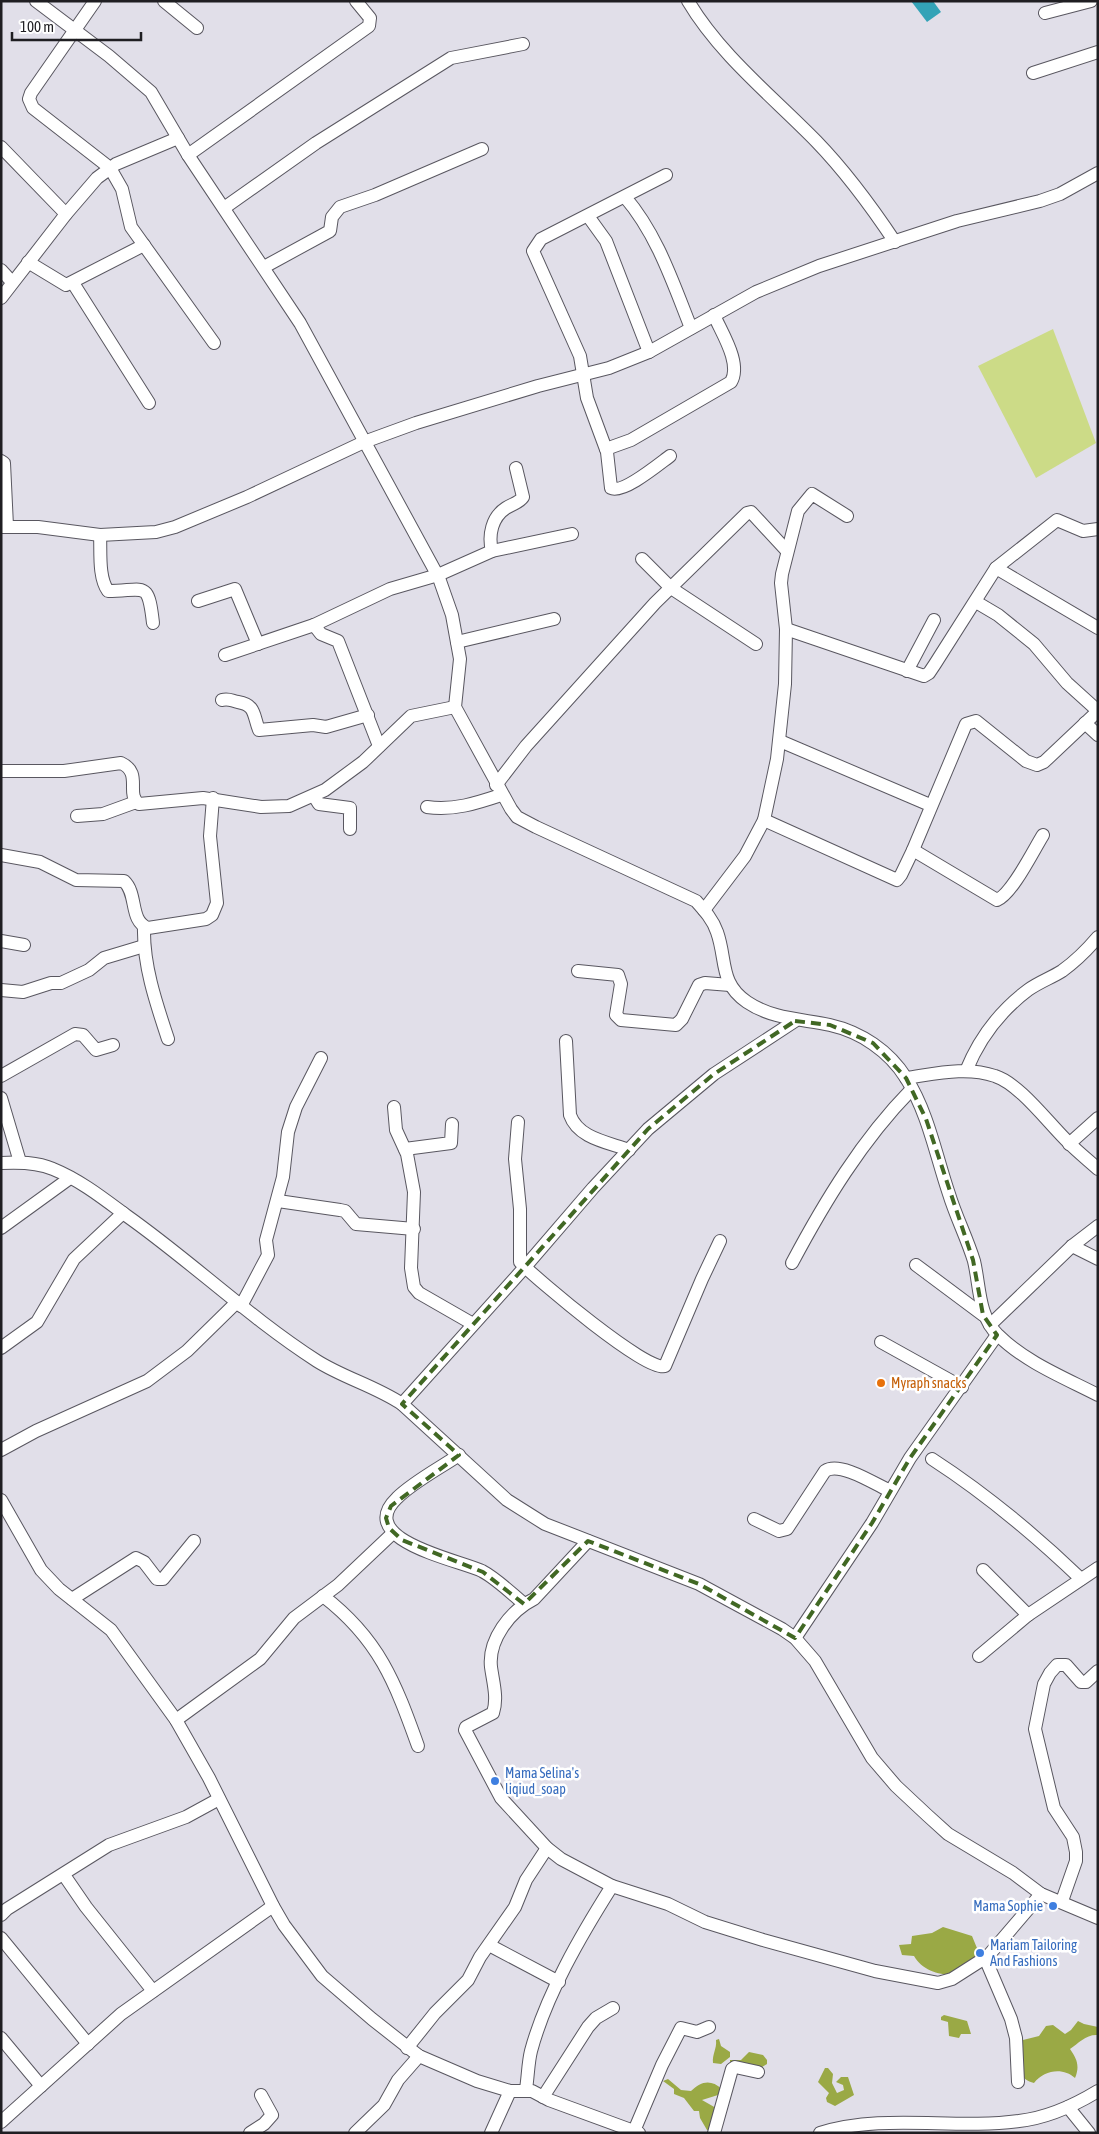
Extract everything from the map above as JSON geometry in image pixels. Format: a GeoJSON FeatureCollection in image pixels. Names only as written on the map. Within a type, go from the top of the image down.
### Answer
{"type":"FeatureCollection","features":[{"type":"Feature","properties":{"kind":"street"},"geometry":{"type":"LineString","coordinates":[[36,1],[146,85],[188,156],[264,267],[304,330],[438,575],[452,615],[460,659],[455,707],[499,790],[518,817],[696,901],[704,910],[717,932],[725,974],[730,985],[736,993],[749,1003],[795,1020],[830,1025],[873,1042],[909,1084],[926,1119],[948,1191],[973,1260],[990,1325]]}},
{"type":"Feature","properties":{"kind":"street"},"geometry":{"type":"LineString","coordinates":[[95,1],[29,99],[34,108],[110,168],[122,189],[131,227],[214,343]]}},
{"type":"Feature","properties":{"kind":"street"},"geometry":{"type":"LineString","coordinates":[[164,1],[197,28]]}},
{"type":"Feature","properties":{"kind":"street"},"geometry":{"type":"LineString","coordinates":[[188,156],[257,104],[366,29],[371,23],[370,18],[356,1]]}},
{"type":"Feature","properties":{"kind":"street"},"geometry":{"type":"LineString","coordinates":[[688,1],[743,70],[844,171],[860,190],[895,242]]}},
{"type":"Feature","properties":{"kind":"street"},"geometry":{"type":"LineString","coordinates":[[1045,12],[1091,1]]}},
{"type":"Feature","properties":{"kind":"street"},"geometry":{"type":"LineString","coordinates":[[224,208],[316,143],[451,58],[523,44]]}},
{"type":"Feature","properties":{"kind":"street"},"geometry":{"type":"LineString","coordinates":[[1033,73],[1098,52]]}},
{"type":"Feature","properties":{"kind":"street"},"geometry":{"type":"LineString","coordinates":[[1,298],[66,214],[97,178],[110,168],[178,138]]}},
{"type":"Feature","properties":{"kind":"street"},"geometry":{"type":"LineString","coordinates":[[1,147],[66,214]]}},
{"type":"Feature","properties":{"kind":"street"},"geometry":{"type":"LineString","coordinates":[[264,267],[330,231],[332,217],[340,207],[391,189],[482,150]]}},
{"type":"Feature","properties":{"kind":"street"},"geometry":{"type":"LineString","coordinates":[[1,461],[4,463],[4,526],[38,527],[100,535],[156,532],[175,527],[229,505],[364,442],[416,423],[538,386],[610,368],[649,352],[714,315],[771,286],[811,269],[957,222],[1040,201],[1060,194],[1098,173]]}},
{"type":"Feature","properties":{"kind":"street"},"geometry":{"type":"LineString","coordinates":[[666,175],[541,239],[533,251],[580,356],[587,398],[606,449],[612,490],[650,472],[670,456]]}},
{"type":"Feature","properties":{"kind":"street"},"geometry":{"type":"LineString","coordinates":[[625,197],[636,209],[660,252],[691,328]]}},
{"type":"Feature","properties":{"kind":"street"},"geometry":{"type":"LineString","coordinates":[[588,216],[606,241],[649,352]]}},
{"type":"Feature","properties":{"kind":"street"},"geometry":{"type":"LineString","coordinates":[[28,262],[63,284],[73,283],[144,245]]}},
{"type":"Feature","properties":{"kind":"street"},"geometry":{"type":"LineString","coordinates":[[1,270],[12,282]]}},
{"type":"Feature","properties":{"kind":"street"},"geometry":{"type":"LineString","coordinates":[[73,283],[150,403]]}},
{"type":"Feature","properties":{"kind":"street"},"geometry":{"type":"LineString","coordinates":[[606,449],[631,440],[731,382],[734,372],[733,363],[714,315]]}},
{"type":"Feature","properties":{"kind":"street"},"geometry":{"type":"LineString","coordinates":[[492,551],[490,535],[495,519],[505,508],[523,498],[516,468]]}},
{"type":"Feature","properties":{"kind":"street"},"geometry":{"type":"LineString","coordinates":[[704,910],[745,856],[764,820],[780,741],[785,684],[786,629],[781,583],[787,550],[798,511],[812,494],[847,516]]}},
{"type":"Feature","properties":{"kind":"street"},"geometry":{"type":"LineString","coordinates":[[427,807],[443,809],[458,807],[499,790],[526,746],[671,588],[749,512],[787,550]]}},
{"type":"Feature","properties":{"kind":"street"},"geometry":{"type":"LineString","coordinates":[[786,629],[924,676],[929,673],[996,568],[1057,520],[1083,531],[1098,529]]}},
{"type":"Feature","properties":{"kind":"street"},"geometry":{"type":"LineString","coordinates":[[225,655],[314,625],[390,589],[438,575],[492,551],[572,534]]}},
{"type":"Feature","properties":{"kind":"street"},"geometry":{"type":"LineString","coordinates":[[100,535],[106,588],[108,591],[137,588],[143,590],[150,600],[153,623]]}},
{"type":"Feature","properties":{"kind":"street"},"geometry":{"type":"LineString","coordinates":[[642,559],[671,588],[756,644]]}},
{"type":"Feature","properties":{"kind":"street"},"geometry":{"type":"LineString","coordinates":[[996,568],[1098,628]]}},
{"type":"Feature","properties":{"kind":"street"},"geometry":{"type":"LineString","coordinates":[[198,601],[235,589],[258,644]]}},
{"type":"Feature","properties":{"kind":"street"},"geometry":{"type":"LineString","coordinates":[[764,820],[897,880],[901,876],[913,850],[966,724],[976,721],[1026,761],[1037,765],[1044,762],[1098,711],[1067,683],[1034,644],[998,615],[976,602]]}},
{"type":"Feature","properties":{"kind":"street"},"geometry":{"type":"LineString","coordinates":[[457,642],[554,619]]}},
{"type":"Feature","properties":{"kind":"street"},"geometry":{"type":"LineString","coordinates":[[907,671],[934,620]]}},
{"type":"Feature","properties":{"kind":"street"},"geometry":{"type":"LineString","coordinates":[[314,625],[321,634],[338,641],[379,746]]}},
{"type":"Feature","properties":{"kind":"street"},"geometry":{"type":"LineString","coordinates":[[222,700],[228,698],[247,703],[252,708],[259,730],[313,725],[326,727],[368,715]]}},
{"type":"Feature","properties":{"kind":"street"},"geometry":{"type":"LineString","coordinates":[[77,816],[103,814],[136,802],[147,805],[212,798],[261,807],[289,806],[314,796],[363,762],[411,716],[455,707]]}},
{"type":"Feature","properties":{"kind":"street"},"geometry":{"type":"LineString","coordinates":[[1085,723],[1098,735]]}},
{"type":"Feature","properties":{"kind":"street"},"geometry":{"type":"LineString","coordinates":[[780,741],[930,806]]}},
{"type":"Feature","properties":{"kind":"street"},"geometry":{"type":"LineString","coordinates":[[1,771],[64,771],[121,763],[132,771],[136,802]]}},
{"type":"Feature","properties":{"kind":"street"},"geometry":{"type":"LineString","coordinates":[[314,796],[319,804],[350,808],[350,829]]}},
{"type":"Feature","properties":{"kind":"street"},"geometry":{"type":"LineString","coordinates":[[1,855],[40,862],[76,880],[124,881],[129,887],[138,921],[144,927],[163,928],[206,919],[216,910],[210,836],[212,798]]}},
{"type":"Feature","properties":{"kind":"street"},"geometry":{"type":"LineString","coordinates":[[913,850],[997,900],[1002,898],[1044,835]]}},
{"type":"Feature","properties":{"kind":"street"},"geometry":{"type":"LineString","coordinates":[[144,927],[144,946],[156,1002],[168,1039]]}},
{"type":"Feature","properties":{"kind":"street"},"geometry":{"type":"LineString","coordinates":[[966,1071],[976,1046],[1012,1003],[1030,989],[1061,972],[1081,957],[1098,937]]}},
{"type":"Feature","properties":{"kind":"street"},"geometry":{"type":"LineString","coordinates":[[1,941],[24,945]]}},
{"type":"Feature","properties":{"kind":"street"},"geometry":{"type":"LineString","coordinates":[[1,990],[23,992],[52,983],[61,983],[89,970],[104,958],[144,946]]}},
{"type":"Feature","properties":{"kind":"street"},"geometry":{"type":"LineString","coordinates":[[578,971],[618,975],[621,984],[616,1015],[621,1020],[640,1023],[676,1025],[682,1020],[699,985],[705,983],[730,985]]}},
{"type":"Feature","properties":{"kind":"street"},"geometry":{"type":"LineString","coordinates":[[402,1404],[593,1188],[648,1129],[714,1074],[795,1020]]}},
{"type":"Feature","properties":{"kind":"street"},"geometry":{"type":"LineString","coordinates":[[1,1076],[75,1034],[83,1035],[96,1050],[113,1045]]}},
{"type":"Feature","properties":{"kind":"street"},"geometry":{"type":"LineString","coordinates":[[566,1041],[570,1115],[573,1124],[580,1132],[628,1150]]}},
{"type":"Feature","properties":{"kind":"street"},"geometry":{"type":"LineString","coordinates":[[1,1450],[36,1431],[147,1381],[187,1350],[239,1304],[268,1255],[266,1240],[278,1201],[288,1132],[296,1107],[320,1058]]}},
{"type":"Feature","properties":{"kind":"street"},"geometry":{"type":"LineString","coordinates":[[792,1263],[821,1208],[909,1084],[966,1071],[996,1076],[1005,1080],[1069,1144],[1098,1169]]}},
{"type":"Feature","properties":{"kind":"street"},"geometry":{"type":"LineString","coordinates":[[1,1098],[20,1162]]}},
{"type":"Feature","properties":{"kind":"street"},"geometry":{"type":"LineString","coordinates":[[394,1107],[396,1130],[405,1149],[414,1192],[411,1268],[415,1290],[473,1324]]}},
{"type":"Feature","properties":{"kind":"street"},"geometry":{"type":"LineString","coordinates":[[1069,1144],[1098,1118]]}},
{"type":"Feature","properties":{"kind":"street"},"geometry":{"type":"LineString","coordinates":[[518,1122],[515,1159],[520,1209],[520,1260],[525,1267],[611,1338],[656,1366],[663,1367],[720,1241]]}},
{"type":"Feature","properties":{"kind":"street"},"geometry":{"type":"LineString","coordinates":[[405,1149],[448,1144],[452,1140],[452,1124]]}},
{"type":"Feature","properties":{"kind":"street"},"geometry":{"type":"LineString","coordinates":[[1,1163],[20,1162],[54,1169],[101,1196],[239,1304],[318,1361],[344,1375],[386,1393],[402,1404],[507,1500],[545,1524],[699,1584],[772,1622],[795,1638],[815,1661],[862,1744],[896,1786],[948,1834],[1012,1873],[1041,1894],[1098,1918]]}},
{"type":"Feature","properties":{"kind":"street"},"geometry":{"type":"LineString","coordinates":[[1,1228],[70,1178]]}},
{"type":"Feature","properties":{"kind":"street"},"geometry":{"type":"LineString","coordinates":[[278,1201],[340,1210],[348,1214],[356,1224],[414,1229]]}},
{"type":"Feature","properties":{"kind":"street"},"geometry":{"type":"LineString","coordinates":[[1,1348],[28,1331],[37,1322],[74,1259],[123,1213]]}},
{"type":"Feature","properties":{"kind":"street"},"geometry":{"type":"LineString","coordinates":[[795,1638],[872,1524],[910,1458],[962,1387],[990,1325],[1072,1246],[1098,1226]]}},
{"type":"Feature","properties":{"kind":"street"},"geometry":{"type":"LineString","coordinates":[[1072,1246],[1098,1259]]}},
{"type":"Feature","properties":{"kind":"street"},"geometry":{"type":"LineString","coordinates":[[916,1265],[1032,1360],[1098,1396]]}},
{"type":"Feature","properties":{"kind":"street"},"geometry":{"type":"LineString","coordinates":[[881,1342],[962,1387]]}},
{"type":"Feature","properties":{"kind":"street"},"geometry":{"type":"LineString","coordinates":[[460,1455],[396,1498],[386,1518],[393,1534],[420,1548],[483,1572],[524,1604]]}},
{"type":"Feature","properties":{"kind":"street"},"geometry":{"type":"LineString","coordinates":[[932,1459],[972,1485],[1021,1523],[1081,1578]]}},
{"type":"Feature","properties":{"kind":"street"},"geometry":{"type":"LineString","coordinates":[[754,1519],[779,1531],[787,1529],[825,1470],[829,1468],[841,1468],[890,1491]]}},
{"type":"Feature","properties":{"kind":"street"},"geometry":{"type":"LineString","coordinates":[[1,1500],[41,1570],[72,1599],[111,1630],[176,1720],[284,1925],[322,1976],[407,2048],[419,2056],[477,2081],[510,2091],[526,2089],[637,2132],[662,2065],[681,2028],[697,2032],[709,2027]]}},
{"type":"Feature","properties":{"kind":"street"},"geometry":{"type":"LineString","coordinates":[[176,1720],[260,1659],[294,1618],[323,1596],[393,1534]]}},
{"type":"Feature","properties":{"kind":"street"},"geometry":{"type":"LineString","coordinates":[[72,1599],[136,1558],[144,1562],[157,1579],[163,1579],[194,1541]]}},
{"type":"Feature","properties":{"kind":"street"},"geometry":{"type":"LineString","coordinates":[[588,1541],[534,1599],[524,1604],[501,1631],[490,1652],[494,1678],[493,1713],[465,1730],[501,1798],[547,1848],[560,1859],[612,1886],[668,1904],[705,1922],[875,1971],[938,1983],[952,1979],[986,1958],[1041,1894]]}},
{"type":"Feature","properties":{"kind":"street"},"geometry":{"type":"LineString","coordinates":[[979,1656],[1028,1615],[1098,1568]]}},
{"type":"Feature","properties":{"kind":"street"},"geometry":{"type":"LineString","coordinates":[[982,1570],[1028,1615]]}},
{"type":"Feature","properties":{"kind":"street"},"geometry":{"type":"LineString","coordinates":[[323,1596],[346,1614],[370,1643],[389,1671],[418,1746]]}},
{"type":"Feature","properties":{"kind":"street"},"geometry":{"type":"LineString","coordinates":[[1062,1902],[1076,1861],[1076,1852],[1073,1837],[1054,1808],[1038,1746],[1035,1721],[1046,1679],[1057,1665],[1066,1665],[1081,1682],[1086,1682],[1098,1672]]}},
{"type":"Feature","properties":{"kind":"street"},"geometry":{"type":"LineString","coordinates":[[1,1915],[7,1909],[108,1846],[186,1817],[219,1799]]}},
{"type":"Feature","properties":{"kind":"street"},"geometry":{"type":"LineString","coordinates":[[407,2048],[435,2013],[468,1980],[480,1957],[515,1907],[526,1880],[547,1848]]}},
{"type":"Feature","properties":{"kind":"street"},"geometry":{"type":"LineString","coordinates":[[64,1875],[86,1907],[153,1991]]}},
{"type":"Feature","properties":{"kind":"street"},"geometry":{"type":"LineString","coordinates":[[526,2089],[531,2052],[559,1982],[586,1926],[612,1886]]}},
{"type":"Feature","properties":{"kind":"street"},"geometry":{"type":"LineString","coordinates":[[4,2113],[41,2086],[121,2014],[273,1906]]}},
{"type":"Feature","properties":{"kind":"street"},"geometry":{"type":"LineString","coordinates":[[1,1938],[88,2044]]}},
{"type":"Feature","properties":{"kind":"street"},"geometry":{"type":"LineString","coordinates":[[489,1945],[559,1982]]}},
{"type":"Feature","properties":{"kind":"street"},"geometry":{"type":"LineString","coordinates":[[986,1958],[1011,2019],[1016,2038],[1018,2082]]}},
{"type":"Feature","properties":{"kind":"street"},"geometry":{"type":"LineString","coordinates":[[543,2097],[588,2027],[596,2018],[613,2008]]}},
{"type":"Feature","properties":{"kind":"street"},"geometry":{"type":"LineString","coordinates":[[1,2038],[41,2086]]}},
{"type":"Feature","properties":{"kind":"street"},"geometry":{"type":"LineString","coordinates":[[355,2133],[379,2111],[398,2080],[419,2056]]}},
{"type":"Feature","properties":{"kind":"street"},"geometry":{"type":"LineString","coordinates":[[714,2133],[732,2069],[735,2067],[758,2072]]}},
{"type":"Feature","properties":{"kind":"street"},"geometry":{"type":"LineString","coordinates":[[491,2133],[510,2091]]}},
{"type":"Feature","properties":{"kind":"street"},"geometry":{"type":"LineString","coordinates":[[820,2133],[852,2125],[912,2128],[1019,2127],[1068,2107],[1098,2091]]}},
{"type":"Feature","properties":{"kind":"street"},"geometry":{"type":"LineString","coordinates":[[250,2133],[264,2124],[272,2115],[261,2095]]}},
{"type":"Feature","properties":{"kind":"street"},"geometry":{"type":"LineString","coordinates":[[1068,2107],[1089,2133]]}},
{"type":"Feature","properties":{"kind":"highlighted area"},"geometry":{"type":"Polygon","coordinates":[[[795,1021],[830,1025],[873,1043],[906,1078],[926,1119],[973,1260],[983,1315],[997,1335],[910,1458],[872,1523],[795,1638],[699,1584],[588,1541],[524,1604],[483,1572],[402,1540],[389,1528],[386,1518],[391,1506],[459,1455],[402,1404],[648,1129],[714,1074],[795,1021]]]}},
{"type":"Feature","properties":{"kind":"green space"},"geometry":{"type":"Polygon","coordinates":[[[1053,329],[1096,443],[1036,478],[978,366],[1053,329]]]}},
{"type":"Feature","properties":{"kind":"green space"},"geometry":{"type":"Polygon","coordinates":[[[943,1927],[972,1936],[979,1953],[952,1975],[941,1974],[925,1968],[914,1956],[902,1955],[899,1945],[911,1944],[912,1936],[932,1933],[943,1927]]]}},
{"type":"Feature","properties":{"kind":"green space"},"geometry":{"type":"Polygon","coordinates":[[[944,2015],[967,2021],[971,2034],[961,2034],[959,2038],[949,2036],[948,2022],[941,2020],[941,2017],[944,2015]]]}},
{"type":"Feature","properties":{"kind":"green space"},"geometry":{"type":"Polygon","coordinates":[[[1078,2021],[1098,2027],[1098,2035],[1086,2037],[1070,2049],[1077,2063],[1075,2078],[1059,2071],[1043,2075],[1034,2083],[1028,2081],[1021,2073],[1019,2044],[1023,2040],[1039,2036],[1046,2026],[1053,2025],[1065,2034],[1078,2021]]]}},
{"type":"Feature","properties":{"kind":"green space"},"geometry":{"type":"Polygon","coordinates":[[[719,2039],[721,2046],[730,2052],[730,2057],[721,2064],[713,2063],[716,2040],[719,2039]]]}},
{"type":"Feature","properties":{"kind":"green space"},"geometry":{"type":"Polygon","coordinates":[[[749,2052],[763,2055],[767,2060],[767,2064],[762,2067],[730,2063],[730,2060],[741,2060],[749,2052]]]}},
{"type":"Feature","properties":{"kind":"green space"},"geometry":{"type":"Polygon","coordinates":[[[825,2068],[828,2068],[833,2074],[832,2083],[837,2093],[844,2090],[843,2085],[836,2082],[841,2077],[848,2077],[854,2095],[835,2106],[827,2102],[826,2098],[829,2093],[818,2082],[825,2068]]]}},
{"type":"Feature","properties":{"kind":"green space"},"geometry":{"type":"Polygon","coordinates":[[[668,2079],[681,2090],[691,2091],[706,2082],[722,2089],[718,2095],[702,2100],[716,2108],[714,2131],[707,2130],[700,2118],[699,2111],[694,2111],[684,2098],[674,2094],[674,2089],[663,2081],[668,2079]]]}},
{"type":"Feature","properties":{"kind":"water"},"geometry":{"type":"Polygon","coordinates":[[[911,1],[933,1],[941,12],[927,22],[911,1]]]}},
{"type":"Feature","properties":{"kind":"place","name":"Myraph snacks"},"geometry":{"type":"Point","coordinates":[881,1383]}},
{"type":"Feature","properties":{"kind":"place","name":"Mama Selina's liqiud_soap"},"geometry":{"type":"Point","coordinates":[495,1781]}},
{"type":"Feature","properties":{"kind":"place","name":"Mama Sophie"},"geometry":{"type":"Point","coordinates":[1053,1906]}},
{"type":"Feature","properties":{"kind":"place","name":"Mariam Tailoring And Fashions"},"geometry":{"type":"Point","coordinates":[980,1953]}}]}
